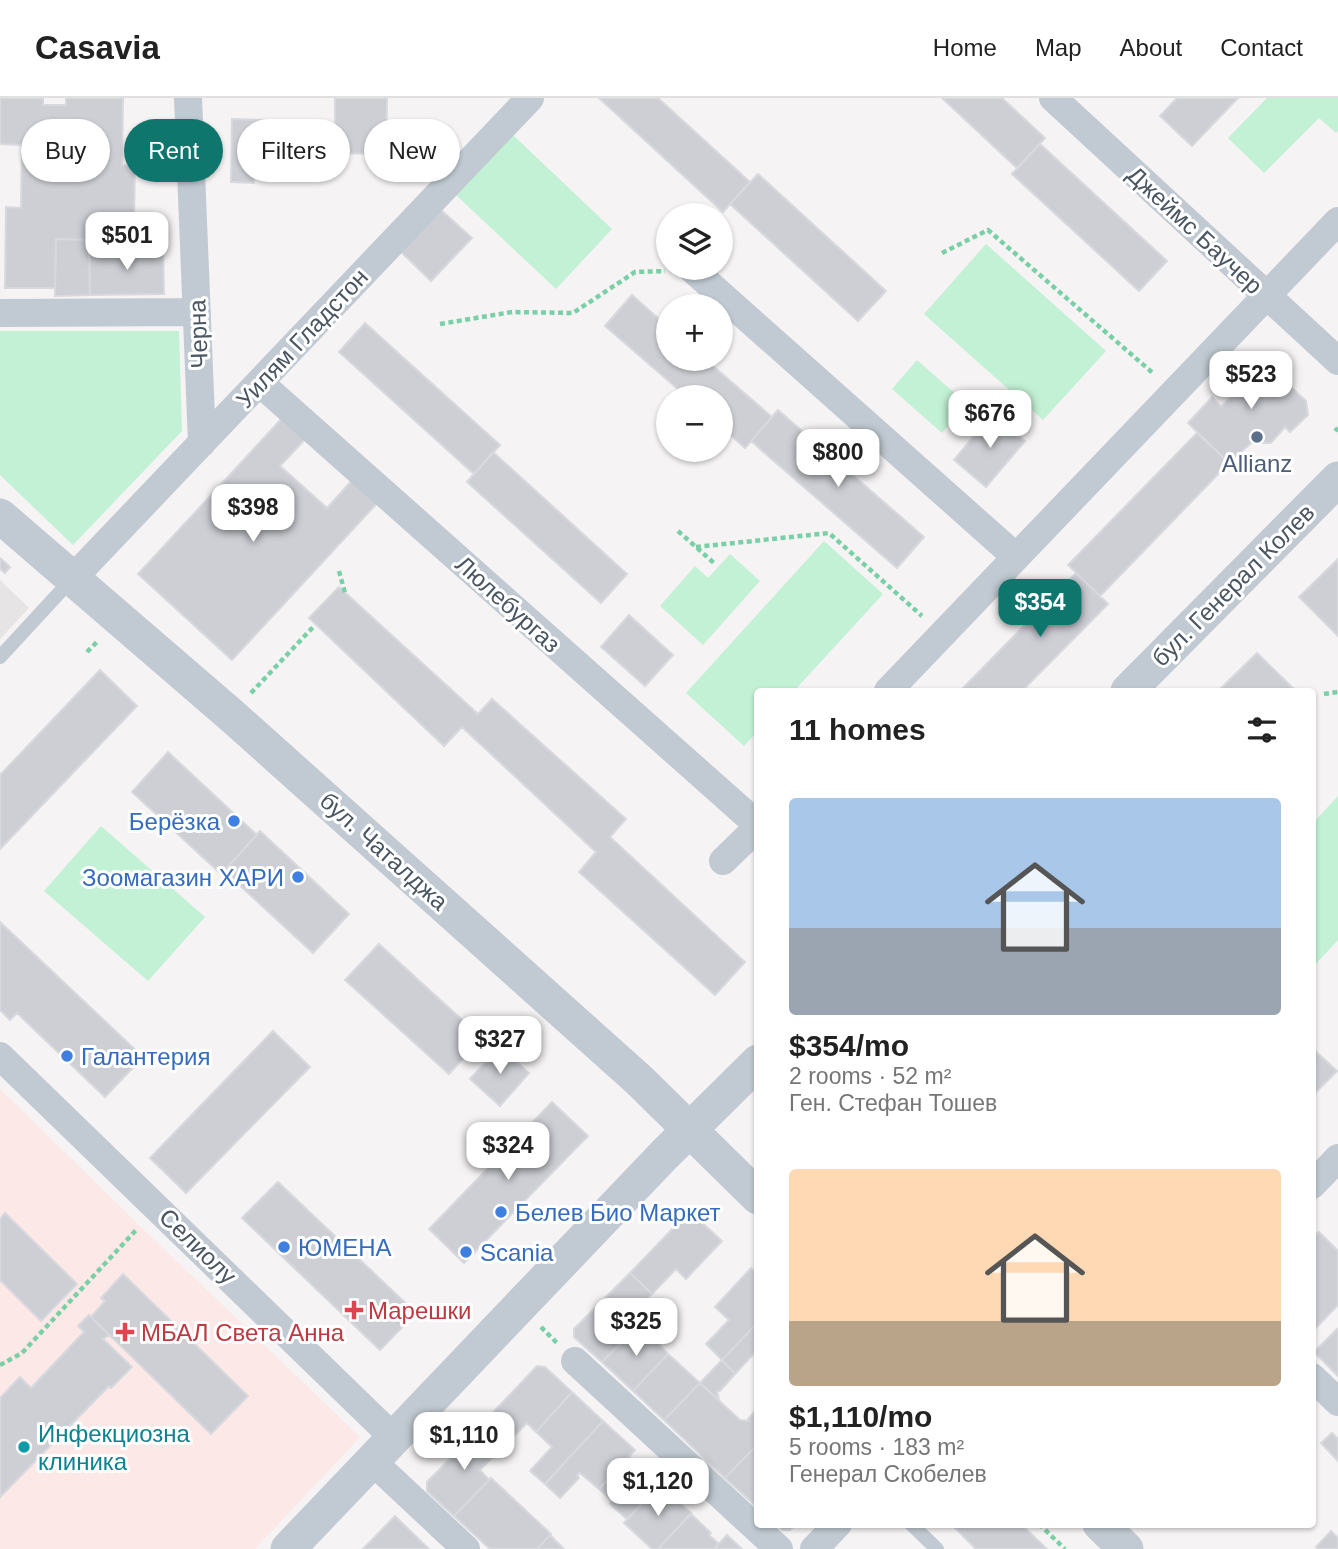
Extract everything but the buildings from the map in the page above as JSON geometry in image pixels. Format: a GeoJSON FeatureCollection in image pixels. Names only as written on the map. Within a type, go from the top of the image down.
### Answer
{"type":"FeatureCollection","features":[{"type":"Feature","properties":{"kind":"street","name":"Черна"},"geometry":{"type":"LineString","coordinates":[[188,98],[202,443]]}},
{"type":"Feature","properties":{"kind":"street","name":"Уилям Гладстон"},"geometry":{"type":"LineString","coordinates":[[73,578],[530,98]]}},
{"type":"Feature","properties":{"kind":"street","name":"Джеймс Баучер"},"geometry":{"type":"LineString","coordinates":[[1053,98],[1338,361]]}},
{"type":"Feature","properties":{"kind":"street"},"geometry":{"type":"LineString","coordinates":[[891,688],[1338,221]]}},
{"type":"Feature","properties":{"kind":"street"},"geometry":{"type":"LineString","coordinates":[[704,280],[1016,557]]}},
{"type":"Feature","properties":{"kind":"street"},"geometry":{"type":"LineString","coordinates":[[0,313],[197,312]]}},
{"type":"Feature","properties":{"kind":"street","name":"Люлебургаз"},"geometry":{"type":"LineString","coordinates":[[260,383],[754,822]]}},
{"type":"Feature","properties":{"kind":"street","name":"бул. Генерал Колев"},"geometry":{"type":"LineString","coordinates":[[1131,688],[1338,479]]}},
{"type":"Feature","properties":{"kind":"street","name":"бул. Чаталджа"},"geometry":{"type":"LineString","coordinates":[[0,516],[231,715],[639,1080],[754,1193]]}},
{"type":"Feature","properties":{"kind":"street"},"geometry":{"type":"LineString","coordinates":[[723,861],[754,830]]}},
{"type":"Feature","properties":{"kind":"street","name":"Селиолу"},"geometry":{"type":"LineString","coordinates":[[0,1056],[157,1208],[383,1450],[466,1549]]}},
{"type":"Feature","properties":{"kind":"street"},"geometry":{"type":"LineString","coordinates":[[288,1549],[689,1129],[754,1066]]}},
{"type":"Feature","properties":{"kind":"street"},"geometry":{"type":"LineString","coordinates":[[1316,1181],[1338,1158]]}},
{"type":"Feature","properties":{"kind":"street"},"geometry":{"type":"LineString","coordinates":[[575,1361],[754,1526]]}},
{"type":"Feature","properties":{"kind":"street"},"geometry":{"type":"LineString","coordinates":[[1316,1381],[1338,1402]]}},
{"type":"Feature","properties":{"kind":"street"},"geometry":{"type":"LineString","coordinates":[[756,1528],[779,1549]]}},
{"type":"Feature","properties":{"kind":"street"},"geometry":{"type":"LineString","coordinates":[[814,1549],[834,1528]]}},
{"type":"Feature","properties":{"kind":"street"},"geometry":{"type":"LineString","coordinates":[[1104,1528],[1126,1549]]}},
{"type":"Feature","properties":{"kind":"lane"},"geometry":{"type":"LineString","coordinates":[[0,657],[73,578]]}},
{"type":"Feature","properties":{"kind":"lane"},"geometry":{"type":"LineString","coordinates":[[915,1528],[937,1549]]}},
{"type":"Feature","properties":{"kind":"path"},"geometry":{"type":"LineString","coordinates":[[942,253],[988,230],[1174,392]]}},
{"type":"Feature","properties":{"kind":"path"},"geometry":{"type":"LineString","coordinates":[[440,324],[512,312],[573,313],[635,272],[656,271]]}},
{"type":"Feature","properties":{"kind":"path"},"geometry":{"type":"LineString","coordinates":[[678,531],[714,563]]}},
{"type":"Feature","properties":{"kind":"path"},"geometry":{"type":"LineString","coordinates":[[696,547],[829,534],[942,634]]}},
{"type":"Feature","properties":{"kind":"path"},"geometry":{"type":"LineString","coordinates":[[340,570],[345,593]]}},
{"type":"Feature","properties":{"kind":"path"},"geometry":{"type":"LineString","coordinates":[[231,715],[316,625]]}},
{"type":"Feature","properties":{"kind":"path"},"geometry":{"type":"LineString","coordinates":[[1324,694],[1338,692]]}},
{"type":"Feature","properties":{"kind":"path"},"geometry":{"type":"LineString","coordinates":[[0,1365],[22,1353],[157,1208]]}},
{"type":"Feature","properties":{"kind":"path"},"geometry":{"type":"LineString","coordinates":[[520,1307],[575,1361]]}},
{"type":"Feature","properties":{"kind":"path"},"geometry":{"type":"LineString","coordinates":[[1043,1528],[1065,1549]]}},
{"type":"Feature","properties":{"kind":"shaded area"},"geometry":{"type":"Polygon","coordinates":[[[0,580],[29,608],[0,639],[0,580]]]}},
{"type":"Feature","properties":{"kind":"shaded area","name":"МБАЛ Света Анна"},"geometry":{"type":"Polygon","coordinates":[[[0,1089],[360,1437],[255,1549],[0,1549],[0,1089]]]}},
{"type":"Feature","properties":{"kind":"green space"},"geometry":{"type":"Polygon","coordinates":[[[1267,98],[1338,98],[1338,131],[1336,133],[1319,118],[1264,173],[1228,138],[1267,98]]]}},
{"type":"Feature","properties":{"kind":"green space"},"geometry":{"type":"Polygon","coordinates":[[[513,135],[612,229],[556,289],[456,195],[513,135]]]}},
{"type":"Feature","properties":{"kind":"green space"},"geometry":{"type":"Polygon","coordinates":[[[986,244],[1106,351],[1043,420],[924,314],[986,244]]]}},
{"type":"Feature","properties":{"kind":"green space"},"geometry":{"type":"Polygon","coordinates":[[[0,331],[179,331],[182,431],[73,545],[0,475],[0,331]]]}},
{"type":"Feature","properties":{"kind":"green space"},"geometry":{"type":"Polygon","coordinates":[[[917,360],[967,404],[942,433],[892,389],[917,360]]]}},
{"type":"Feature","properties":{"kind":"green space"},"geometry":{"type":"Polygon","coordinates":[[[824,541],[883,594],[797,688],[754,688],[754,735],[744,746],[686,693],[824,541]]]}},
{"type":"Feature","properties":{"kind":"green space"},"geometry":{"type":"Polygon","coordinates":[[[730,554],[760,581],[703,645],[660,606],[695,566],[708,578],[730,554]]]}},
{"type":"Feature","properties":{"kind":"green space"},"geometry":{"type":"Polygon","coordinates":[[[1338,796],[1338,940],[1316,964],[1316,820],[1338,796]]]}},
{"type":"Feature","properties":{"kind":"green space"},"geometry":{"type":"Polygon","coordinates":[[[101,826],[205,917],[148,981],[44,891],[101,826]]]}},
{"type":"Feature","properties":{"kind":"place","name":"Allianz"},"geometry":{"type":"Point","coordinates":[1257,437]}},
{"type":"Feature","properties":{"kind":"place","name":"Берёзка"},"geometry":{"type":"Point","coordinates":[234,821]}},
{"type":"Feature","properties":{"kind":"place","name":"Зоомагазин ХАРИ"},"geometry":{"type":"Point","coordinates":[298,877]}},
{"type":"Feature","properties":{"kind":"place","name":"Галантерия"},"geometry":{"type":"Point","coordinates":[67,1056]}},
{"type":"Feature","properties":{"kind":"place","name":"Белев Био Маркет"},"geometry":{"type":"Point","coordinates":[501,1212]}},
{"type":"Feature","properties":{"kind":"place","name":"ЮМЕНА"},"geometry":{"type":"Point","coordinates":[284,1247]}},
{"type":"Feature","properties":{"kind":"place","name":"Scania"},"geometry":{"type":"Point","coordinates":[466,1252]}},
{"type":"Feature","properties":{"kind":"place","name":"Марешки"},"geometry":{"type":"Point","coordinates":[354,1310]}},
{"type":"Feature","properties":{"kind":"place","name":"МБАЛ Света Анна"},"geometry":{"type":"Point","coordinates":[125,1332]}},
{"type":"Feature","properties":{"kind":"place","name":"Инфекциозна клиника"},"geometry":{"type":"Point","coordinates":[24,1447]}}]}
